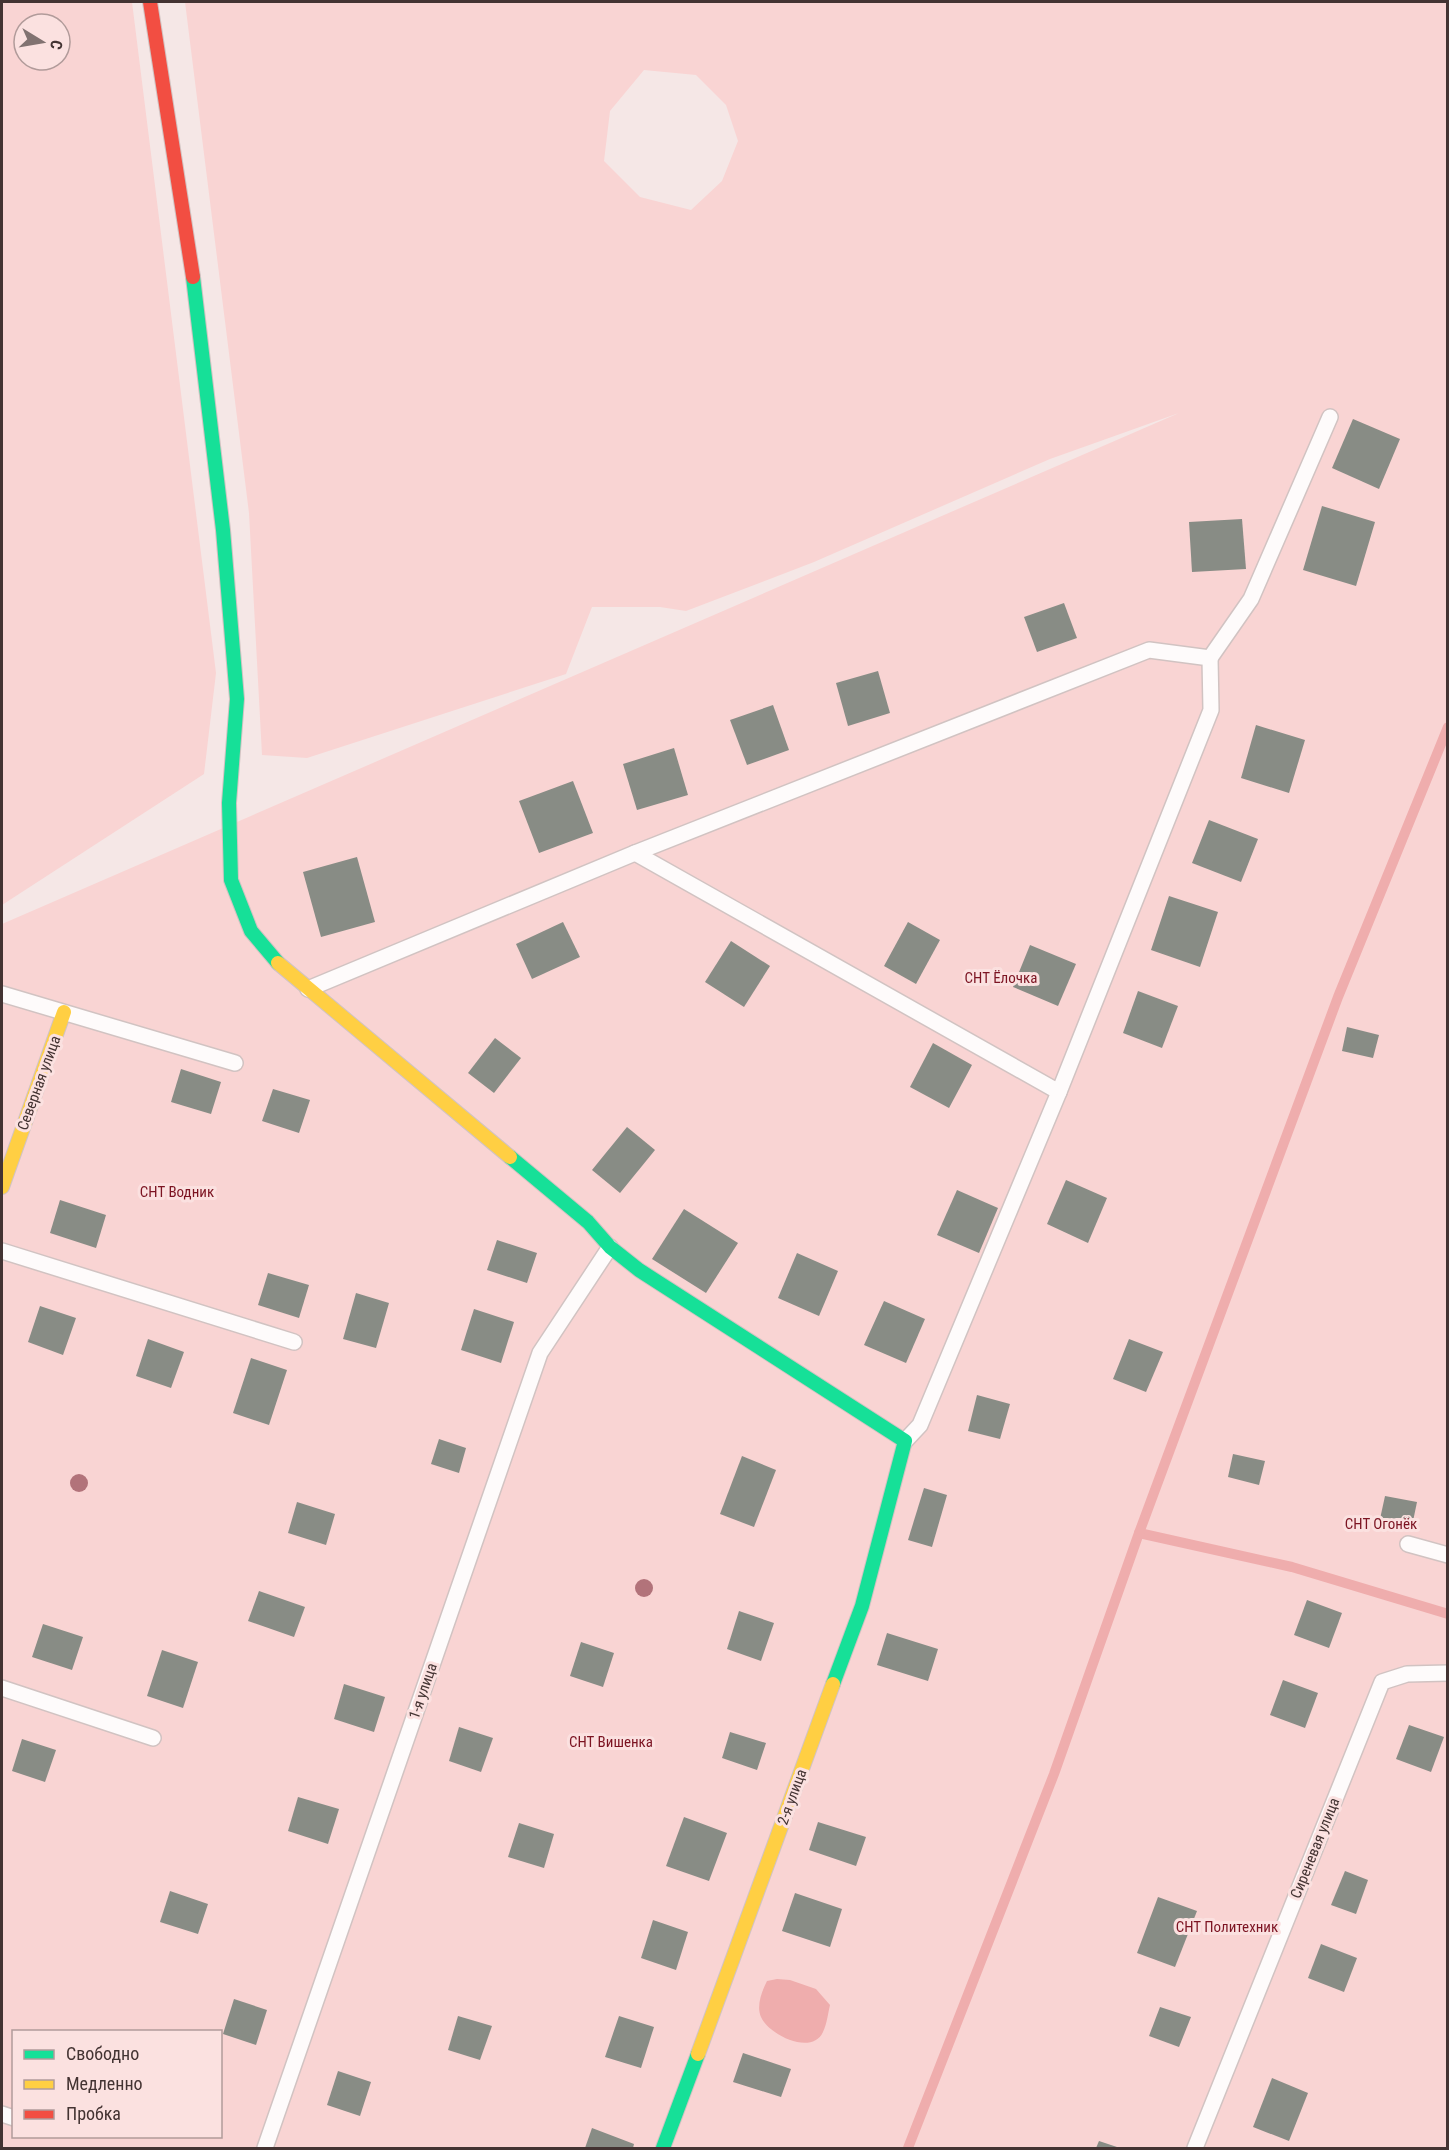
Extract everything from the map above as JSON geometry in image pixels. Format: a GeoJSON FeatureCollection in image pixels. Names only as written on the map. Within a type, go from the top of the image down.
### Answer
{"type":"FeatureCollection","features":[{"type":"Feature","properties":{"kind":"street"},"geometry":{"type":"LineString","coordinates":[[150,2],[198,311],[224,530],[237,699],[229,803],[231,880],[251,932],[281,967],[588,1222],[610,1247],[639,1270],[905,1441]]}},
{"type":"Feature","properties":{"kind":"street","name":"Северная улица"},"geometry":{"type":"LineString","coordinates":[[2,1187],[64,1012]]}},
{"type":"Feature","properties":{"kind":"street","name":"2-я улица"},"geometry":{"type":"LineString","coordinates":[[663,2148],[862,1606],[905,1441]]}},
{"type":"Feature","properties":{"kind":"lane"},"geometry":{"type":"LineString","coordinates":[[905,1441],[921,1425],[1059,1092],[1211,710],[1210,658],[1251,599],[1330,417]]}},
{"type":"Feature","properties":{"kind":"lane"},"geometry":{"type":"LineString","coordinates":[[308,989],[635,853],[1149,650],[1210,658]]}},
{"type":"Feature","properties":{"kind":"lane"},"geometry":{"type":"LineString","coordinates":[[635,853],[1059,1092]]}},
{"type":"Feature","properties":{"kind":"lane"},"geometry":{"type":"LineString","coordinates":[[2,994],[235,1063]]}},
{"type":"Feature","properties":{"kind":"lane","name":"1-я улица"},"geometry":{"type":"LineString","coordinates":[[265,2148],[540,1353],[610,1247]]}},
{"type":"Feature","properties":{"kind":"lane"},"geometry":{"type":"LineString","coordinates":[[2,1251],[294,1341]]}},
{"type":"Feature","properties":{"kind":"lane"},"geometry":{"type":"LineString","coordinates":[[1408,1544],[1448,1555]]}},
{"type":"Feature","properties":{"kind":"lane","name":"Сиреневая улица"},"geometry":{"type":"LineString","coordinates":[[1195,2148],[1382,1682],[1407,1674],[1448,1673]]}},
{"type":"Feature","properties":{"kind":"lane"},"geometry":{"type":"LineString","coordinates":[[2,1688],[153,1738]]}},
{"type":"Feature","properties":{"kind":"green space"},"geometry":{"type":"Polygon","coordinates":[[[2,2],[132,2],[216,673],[204,774],[2,905],[2,2]]]}},
{"type":"Feature","properties":{"kind":"green space"},"geometry":{"type":"Polygon","coordinates":[[[185,2],[1447,2],[1447,2148],[2,2148],[2,924],[1179,413],[1050,459],[814,562],[686,611],[660,607],[592,607],[566,674],[307,758],[262,755],[249,513],[185,2]],[[644,70],[610,111],[604,161],[640,197],[691,210],[722,181],[738,141],[726,105],[696,75],[644,70]]]}},
{"type":"Feature","properties":{"kind":"shaded area"},"geometry":{"type":"Polygon","coordinates":[[[790,1980],[816,1989],[830,2005],[823,2032],[818,2039],[801,2043],[791,2040],[773,2030],[761,2017],[759,2008],[763,1989],[767,1981],[790,1980]]]}},
{"type":"Feature","properties":{"kind":"building"},"geometry":{"type":"Polygon","coordinates":[[[1353,419],[1400,439],[1379,489],[1332,468],[1353,419]]]}},
{"type":"Feature","properties":{"kind":"building"},"geometry":{"type":"Polygon","coordinates":[[[1322,506],[1375,522],[1356,586],[1303,570],[1322,506]]]}},
{"type":"Feature","properties":{"kind":"building"},"geometry":{"type":"Polygon","coordinates":[[[1242,519],[1246,569],[1192,572],[1189,522],[1242,519]]]}},
{"type":"Feature","properties":{"kind":"building"},"geometry":{"type":"Polygon","coordinates":[[[1064,603],[1077,638],[1037,652],[1024,617],[1064,603]]]}},
{"type":"Feature","properties":{"kind":"building"},"geometry":{"type":"Polygon","coordinates":[[[878,671],[890,713],[848,726],[836,683],[878,671]]]}},
{"type":"Feature","properties":{"kind":"building"},"geometry":{"type":"Polygon","coordinates":[[[773,705],[789,750],[747,765],[730,720],[773,705]]]}},
{"type":"Feature","properties":{"kind":"building"},"geometry":{"type":"Polygon","coordinates":[[[1256,725],[1305,740],[1289,793],[1241,778],[1256,725]]]}},
{"type":"Feature","properties":{"kind":"building"},"geometry":{"type":"Polygon","coordinates":[[[674,748],[688,795],[637,810],[623,764],[674,748]]]}},
{"type":"Feature","properties":{"kind":"building"},"geometry":{"type":"Polygon","coordinates":[[[573,781],[593,833],[539,853],[519,801],[573,781]]]}},
{"type":"Feature","properties":{"kind":"building"},"geometry":{"type":"Polygon","coordinates":[[[1209,820],[1258,839],[1241,882],[1192,863],[1209,820]]]}},
{"type":"Feature","properties":{"kind":"building"},"geometry":{"type":"Polygon","coordinates":[[[357,857],[375,922],[321,937],[303,872],[357,857]]]}},
{"type":"Feature","properties":{"kind":"building"},"geometry":{"type":"Polygon","coordinates":[[[1169,896],[1218,912],[1200,967],[1151,950],[1169,896]]]}},
{"type":"Feature","properties":{"kind":"building"},"geometry":{"type":"Polygon","coordinates":[[[563,922],[580,957],[532,979],[516,944],[563,922]]]}},
{"type":"Feature","properties":{"kind":"building"},"geometry":{"type":"Polygon","coordinates":[[[908,922],[940,940],[916,984],[884,966],[908,922]]]}},
{"type":"Feature","properties":{"kind":"building"},"geometry":{"type":"Polygon","coordinates":[[[731,941],[770,966],[744,1007],[705,982],[731,941]]]}},
{"type":"Feature","properties":{"kind":"building"},"geometry":{"type":"Polygon","coordinates":[[[1030,945],[1076,964],[1058,1006],[1013,987],[1030,945]]]}},
{"type":"Feature","properties":{"kind":"building"},"geometry":{"type":"Polygon","coordinates":[[[1138,991],[1178,1006],[1162,1048],[1123,1033],[1138,991]]]}},
{"type":"Feature","properties":{"kind":"building"},"geometry":{"type":"Polygon","coordinates":[[[1347,1027],[1379,1035],[1373,1058],[1342,1051],[1347,1027]]]}},
{"type":"Feature","properties":{"kind":"building"},"geometry":{"type":"Polygon","coordinates":[[[495,1038],[521,1058],[494,1093],[468,1073],[495,1038]]]}},
{"type":"Feature","properties":{"kind":"building"},"geometry":{"type":"Polygon","coordinates":[[[933,1043],[972,1065],[949,1108],[910,1087],[933,1043]]]}},
{"type":"Feature","properties":{"kind":"building"},"geometry":{"type":"Polygon","coordinates":[[[181,1069],[221,1082],[211,1114],[171,1102],[181,1069]]]}},
{"type":"Feature","properties":{"kind":"building"},"geometry":{"type":"Polygon","coordinates":[[[273,1089],[310,1100],[299,1133],[262,1121],[273,1089]]]}},
{"type":"Feature","properties":{"kind":"building"},"geometry":{"type":"Polygon","coordinates":[[[627,1127],[655,1150],[620,1193],[592,1170],[627,1127]]]}},
{"type":"Feature","properties":{"kind":"building"},"geometry":{"type":"Polygon","coordinates":[[[1066,1180],[1107,1198],[1088,1243],[1047,1224],[1066,1180]]]}},
{"type":"Feature","properties":{"kind":"building"},"geometry":{"type":"Polygon","coordinates":[[[957,1190],[998,1208],[979,1253],[937,1235],[957,1190]]]}},
{"type":"Feature","properties":{"kind":"building"},"geometry":{"type":"Polygon","coordinates":[[[60,1200],[106,1215],[96,1248],[50,1233],[60,1200]]]}},
{"type":"Feature","properties":{"kind":"building"},"geometry":{"type":"Polygon","coordinates":[[[684,1209],[738,1243],[706,1293],[652,1259],[684,1209]]]}},
{"type":"Feature","properties":{"kind":"building"},"geometry":{"type":"Polygon","coordinates":[[[497,1240],[537,1253],[527,1283],[487,1270],[497,1240]]]}},
{"type":"Feature","properties":{"kind":"building"},"geometry":{"type":"Polygon","coordinates":[[[797,1253],[838,1271],[819,1316],[778,1298],[797,1253]]]}},
{"type":"Feature","properties":{"kind":"building"},"geometry":{"type":"Polygon","coordinates":[[[268,1273],[309,1285],[299,1318],[258,1305],[268,1273]]]}},
{"type":"Feature","properties":{"kind":"building"},"geometry":{"type":"Polygon","coordinates":[[[356,1293],[389,1303],[376,1348],[343,1339],[356,1293]]]}},
{"type":"Feature","properties":{"kind":"building"},"geometry":{"type":"Polygon","coordinates":[[[884,1301],[925,1319],[906,1363],[864,1345],[884,1301]]]}},
{"type":"Feature","properties":{"kind":"building"},"geometry":{"type":"Polygon","coordinates":[[[40,1306],[76,1318],[63,1355],[28,1342],[40,1306]]]}},
{"type":"Feature","properties":{"kind":"building"},"geometry":{"type":"Polygon","coordinates":[[[474,1309],[514,1322],[501,1363],[461,1350],[474,1309]]]}},
{"type":"Feature","properties":{"kind":"building"},"geometry":{"type":"Polygon","coordinates":[[[148,1339],[184,1352],[171,1388],[136,1376],[148,1339]]]}},
{"type":"Feature","properties":{"kind":"building"},"geometry":{"type":"Polygon","coordinates":[[[1129,1339],[1163,1352],[1146,1392],[1113,1379],[1129,1339]]]}},
{"type":"Feature","properties":{"kind":"building"},"geometry":{"type":"Polygon","coordinates":[[[251,1358],[287,1370],[269,1425],[233,1413],[251,1358]]]}},
{"type":"Feature","properties":{"kind":"building"},"geometry":{"type":"Polygon","coordinates":[[[977,1395],[1010,1404],[1000,1439],[968,1431],[977,1395]]]}},
{"type":"Feature","properties":{"kind":"building"},"geometry":{"type":"Polygon","coordinates":[[[439,1439],[466,1448],[459,1473],[431,1464],[439,1439]]]}},
{"type":"Feature","properties":{"kind":"building"},"geometry":{"type":"Polygon","coordinates":[[[1233,1454],[1265,1461],[1259,1485],[1228,1477],[1233,1454]]]}},
{"type":"Feature","properties":{"kind":"building"},"geometry":{"type":"Polygon","coordinates":[[[742,1456],[776,1470],[754,1527],[720,1514],[742,1456]]]}},
{"type":"Feature","properties":{"kind":"building"},"geometry":{"type":"Polygon","coordinates":[[[924,1488],[947,1495],[932,1547],[908,1540],[924,1488]]]}},
{"type":"Feature","properties":{"kind":"building"},"geometry":{"type":"Polygon","coordinates":[[[1385,1496],[1417,1502],[1412,1526],[1380,1519],[1385,1496]]]}},
{"type":"Feature","properties":{"kind":"building"},"geometry":{"type":"Polygon","coordinates":[[[297,1502],[335,1514],[326,1545],[288,1533],[297,1502]]]}},
{"type":"Feature","properties":{"kind":"building"},"geometry":{"type":"Polygon","coordinates":[[[259,1591],[305,1607],[294,1637],[248,1621],[259,1591]]]}},
{"type":"Feature","properties":{"kind":"building"},"geometry":{"type":"Polygon","coordinates":[[[1307,1600],[1342,1613],[1329,1648],[1294,1635],[1307,1600]]]}},
{"type":"Feature","properties":{"kind":"building"},"geometry":{"type":"Polygon","coordinates":[[[739,1611],[774,1623],[761,1661],[727,1649],[739,1611]]]}},
{"type":"Feature","properties":{"kind":"building"},"geometry":{"type":"Polygon","coordinates":[[[43,1624],[83,1637],[72,1670],[32,1657],[43,1624]]]}},
{"type":"Feature","properties":{"kind":"building"},"geometry":{"type":"Polygon","coordinates":[[[887,1633],[938,1649],[928,1681],[877,1665],[887,1633]]]}},
{"type":"Feature","properties":{"kind":"building"},"geometry":{"type":"Polygon","coordinates":[[[581,1642],[614,1653],[603,1687],[570,1676],[581,1642]]]}},
{"type":"Feature","properties":{"kind":"building"},"geometry":{"type":"Polygon","coordinates":[[[162,1650],[198,1662],[183,1708],[147,1696],[162,1650]]]}},
{"type":"Feature","properties":{"kind":"building"},"geometry":{"type":"Polygon","coordinates":[[[1283,1680],[1318,1693],[1305,1728],[1270,1715],[1283,1680]]]}},
{"type":"Feature","properties":{"kind":"building"},"geometry":{"type":"Polygon","coordinates":[[[344,1684],[385,1697],[374,1732],[334,1719],[344,1684]]]}},
{"type":"Feature","properties":{"kind":"building"},"geometry":{"type":"Polygon","coordinates":[[[1409,1725],[1444,1737],[1431,1772],[1396,1759],[1409,1725]]]}},
{"type":"Feature","properties":{"kind":"building"},"geometry":{"type":"Polygon","coordinates":[[[459,1727],[493,1738],[481,1772],[449,1761],[459,1727]]]}},
{"type":"Feature","properties":{"kind":"building"},"geometry":{"type":"Polygon","coordinates":[[[730,1732],[766,1743],[757,1770],[722,1758],[730,1732]]]}},
{"type":"Feature","properties":{"kind":"building"},"geometry":{"type":"Polygon","coordinates":[[[22,1739],[56,1750],[45,1782],[12,1771],[22,1739]]]}},
{"type":"Feature","properties":{"kind":"building"},"geometry":{"type":"Polygon","coordinates":[[[298,1797],[339,1809],[328,1844],[288,1831],[298,1797]]]}},
{"type":"Feature","properties":{"kind":"building"},"geometry":{"type":"Polygon","coordinates":[[[684,1817],[727,1833],[709,1881],[666,1866],[684,1817]]]}},
{"type":"Feature","properties":{"kind":"building"},"geometry":{"type":"Polygon","coordinates":[[[818,1822],[866,1837],[856,1866],[809,1850],[818,1822]]]}},
{"type":"Feature","properties":{"kind":"building"},"geometry":{"type":"Polygon","coordinates":[[[519,1823],[554,1834],[544,1868],[508,1857],[519,1823]]]}},
{"type":"Feature","properties":{"kind":"building"},"geometry":{"type":"Polygon","coordinates":[[[1345,1871],[1368,1880],[1356,1914],[1331,1905],[1345,1871]]]}},
{"type":"Feature","properties":{"kind":"building"},"geometry":{"type":"Polygon","coordinates":[[[170,1891],[208,1904],[198,1934],[160,1922],[170,1891]]]}},
{"type":"Feature","properties":{"kind":"building"},"geometry":{"type":"Polygon","coordinates":[[[795,1893],[842,1909],[830,1947],[782,1931],[795,1893]]]}},
{"type":"Feature","properties":{"kind":"building"},"geometry":{"type":"Polygon","coordinates":[[[1158,1897],[1197,1911],[1175,1967],[1137,1953],[1158,1897]]]}},
{"type":"Feature","properties":{"kind":"building"},"geometry":{"type":"Polygon","coordinates":[[[653,1920],[688,1932],[676,1970],[641,1958],[653,1920]]]}},
{"type":"Feature","properties":{"kind":"building"},"geometry":{"type":"Polygon","coordinates":[[[1321,1944],[1357,1958],[1344,1992],[1308,1978],[1321,1944]]]}},
{"type":"Feature","properties":{"kind":"building"},"geometry":{"type":"Polygon","coordinates":[[[234,1999],[267,2010],[256,2045],[223,2034],[234,1999]]]}},
{"type":"Feature","properties":{"kind":"building"},"geometry":{"type":"Polygon","coordinates":[[[1160,2007],[1191,2017],[1179,2047],[1149,2036],[1160,2007]]]}},
{"type":"Feature","properties":{"kind":"building"},"geometry":{"type":"Polygon","coordinates":[[[458,2016],[492,2026],[480,2060],[448,2050],[458,2016]]]}},
{"type":"Feature","properties":{"kind":"building"},"geometry":{"type":"Polygon","coordinates":[[[619,2016],[654,2027],[641,2068],[605,2057],[619,2016]]]}},
{"type":"Feature","properties":{"kind":"building"},"geometry":{"type":"Polygon","coordinates":[[[743,2053],[791,2069],[781,2097],[733,2082],[743,2053]]]}},
{"type":"Feature","properties":{"kind":"building"},"geometry":{"type":"Polygon","coordinates":[[[338,2071],[371,2082],[360,2116],[327,2105],[338,2071]]]}},
{"type":"Feature","properties":{"kind":"building"},"geometry":{"type":"Polygon","coordinates":[[[1272,2078],[1308,2093],[1289,2141],[1253,2127],[1272,2078]]]}},
{"type":"Feature","properties":{"kind":"building"},"geometry":{"type":"Polygon","coordinates":[[[592,2128],[634,2144],[633,2148],[585,2148],[592,2128]]]}},
{"type":"Feature","properties":{"kind":"building"},"geometry":{"type":"Polygon","coordinates":[[[1099,2141],[1120,2148],[1096,2148],[1099,2141]]]}},
{"type":"Feature","properties":{"kind":"waterway"},"geometry":{"type":"LineString","coordinates":[[908,2148],[1054,1774],[1139,1533],[1338,997],[1448,727]]}},
{"type":"Feature","properties":{"kind":"waterway"},"geometry":{"type":"LineString","coordinates":[[1139,1533],[1292,1567],[1448,1614]]}},
{"type":"Feature","properties":{"kind":"traffic: fast"},"geometry":{"type":"LineString","coordinates":[[193,277],[223,530],[237,699],[229,803],[231,880],[251,931],[278,963]]}},
{"type":"Feature","properties":{"kind":"traffic: fast"},"geometry":{"type":"LineString","coordinates":[[510,1157],[588,1222],[610,1247],[639,1270],[905,1441],[862,1606],[833,1684]]}},
{"type":"Feature","properties":{"kind":"traffic: fast"},"geometry":{"type":"LineString","coordinates":[[663,2148],[698,2054]]}},
{"type":"Feature","properties":{"kind":"traffic: slow"},"geometry":{"type":"LineString","coordinates":[[278,963],[510,1157]]}},
{"type":"Feature","properties":{"kind":"traffic: slow"},"geometry":{"type":"LineString","coordinates":[[2,1187],[64,1012]]}},
{"type":"Feature","properties":{"kind":"traffic: slow"},"geometry":{"type":"LineString","coordinates":[[698,2054],[833,1684]]}},
{"type":"Feature","properties":{"kind":"traffic: jam"},"geometry":{"type":"LineString","coordinates":[[150,2],[193,277]]}},
{"type":"Feature","properties":{"kind":"park label","name":"СНТ Ёлочка"},"geometry":{"type":"Point","coordinates":[1001,978]}},
{"type":"Feature","properties":{"kind":"park label","name":"СНТ Водник"},"geometry":{"type":"Point","coordinates":[177,1192]}},
{"type":"Feature","properties":{"kind":"park label","name":"СНТ Огонёк"},"geometry":{"type":"Point","coordinates":[1381,1524]}},
{"type":"Feature","properties":{"kind":"park label","name":"СНТ Вишенка"},"geometry":{"type":"Point","coordinates":[611,1742]}},
{"type":"Feature","properties":{"kind":"park label","name":"СНТ Политехник"},"geometry":{"type":"Point","coordinates":[1227,1927]}}]}
